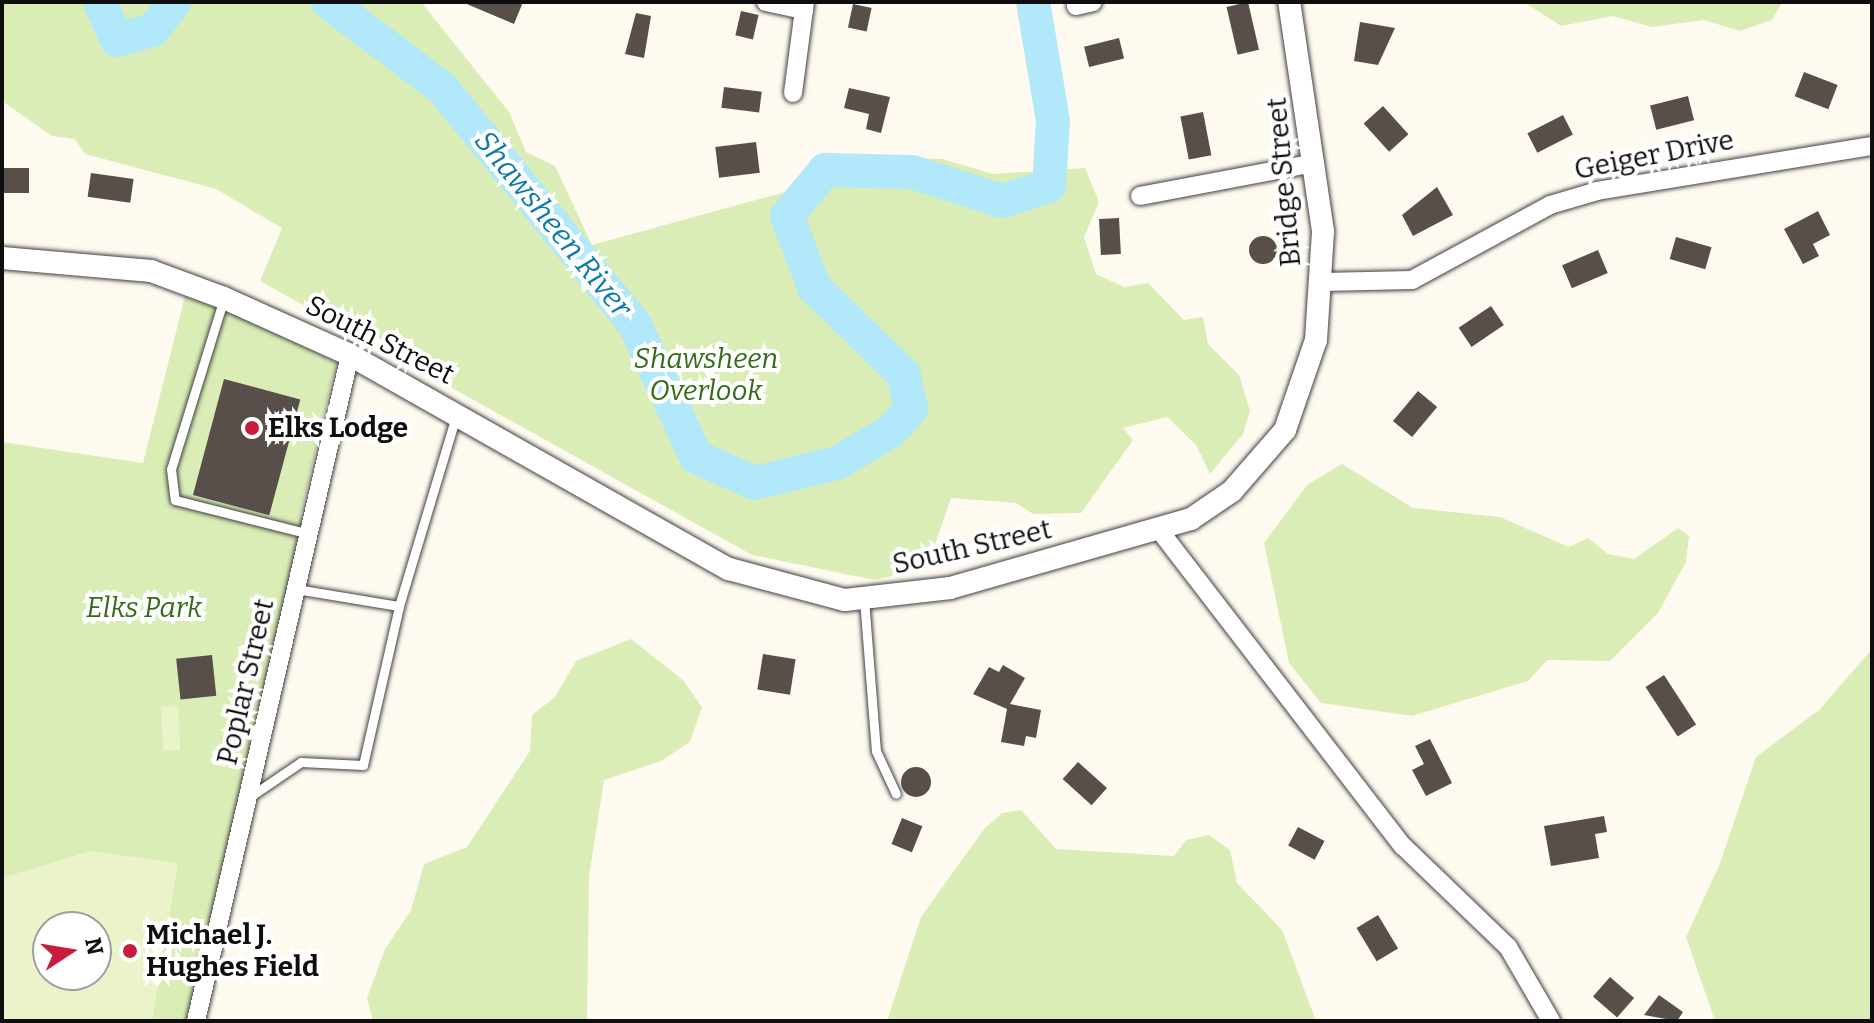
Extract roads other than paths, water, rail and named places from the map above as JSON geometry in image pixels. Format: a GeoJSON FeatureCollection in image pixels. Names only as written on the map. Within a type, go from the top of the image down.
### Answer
{"type":"FeatureCollection","features":[{"type":"Feature","properties":{"kind":"street"},"geometry":{"type":"LineString","coordinates":[[766,2],[804,6],[793,93]]}},
{"type":"Feature","properties":{"kind":"street","name":"Bridge Street"},"geometry":{"type":"LineString","coordinates":[[1160,531],[1232,491],[1285,430],[1316,340],[1322,282],[1315,163],[1289,2]]}},
{"type":"Feature","properties":{"kind":"street","name":"Geiger Drive"},"geometry":{"type":"LineString","coordinates":[[1322,282],[1412,280],[1550,205],[1597,191],[1872,146]]}},
{"type":"Feature","properties":{"kind":"street"},"geometry":{"type":"LineString","coordinates":[[1140,196],[1315,163]]}},
{"type":"Feature","properties":{"kind":"street","name":"South Street"},"geometry":{"type":"LineString","coordinates":[[2,258],[151,271],[224,298],[350,355],[457,413],[584,493],[729,569],[803,593],[864,599],[950,588],[1160,531]]}},
{"type":"Feature","properties":{"kind":"street","name":"Poplar Street"},"geometry":{"type":"LineString","coordinates":[[196,1021],[350,355]]}},
{"type":"Feature","properties":{"kind":"street"},"geometry":{"type":"LineString","coordinates":[[1160,531],[1403,846],[1508,947],[1551,1021]]}},
{"type":"Feature","properties":{"kind":"lane"},"geometry":{"type":"LineString","coordinates":[[224,298],[171,469],[175,500],[309,534]]}},
{"type":"Feature","properties":{"kind":"lane"},"geometry":{"type":"LineString","coordinates":[[247,799],[301,762],[363,765],[399,606],[457,413]]}},
{"type":"Feature","properties":{"kind":"lane"},"geometry":{"type":"LineString","coordinates":[[296,589],[399,606]]}},
{"type":"Feature","properties":{"kind":"lane"},"geometry":{"type":"LineString","coordinates":[[864,599],[876,751],[896,794]]}},
{"type":"Feature","properties":{"kind":"waterway","name":"Shawsheen River"},"geometry":{"type":"LineString","coordinates":[[100,2],[117,40],[153,30],[174,2]]}},
{"type":"Feature","properties":{"kind":"waterway","name":"Shawsheen River"},"geometry":{"type":"LineString","coordinates":[[328,2],[442,88],[635,325],[696,457],[755,483],[837,463],[891,431],[911,409],[904,375],[814,287],[787,216],[825,170],[912,172],[1002,201],[1049,186],[1053,121],[1033,2]]}},
{"type":"Feature","properties":{"kind":"place","name":"Elks Lodge"},"geometry":{"type":"Point","coordinates":[252,428]}},
{"type":"Feature","properties":{"kind":"place","name":"Michael J. Hughes Field"},"geometry":{"type":"Point","coordinates":[130,951]}},
{"type":"Feature","properties":{"kind":"park label","name":"Shawsheen Overlook"},"geometry":{"type":"Point","coordinates":[706,375]}},
{"type":"Feature","properties":{"kind":"park label","name":"Elks Park"},"geometry":{"type":"Point","coordinates":[144,608]}}]}
